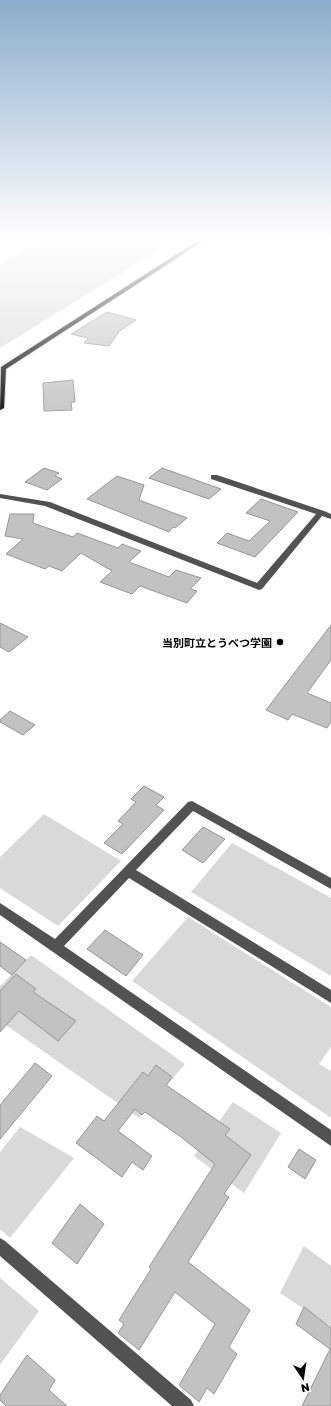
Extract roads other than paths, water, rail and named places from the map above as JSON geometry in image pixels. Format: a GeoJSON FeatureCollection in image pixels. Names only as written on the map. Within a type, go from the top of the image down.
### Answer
{"type":"FeatureCollection","features":[{"type":"Feature","properties":{"kind":"main road"},"geometry":{"type":"LineString","coordinates":[[0,408],[3,368],[103,304]]}},
{"type":"Feature","properties":{"kind":"street"},"geometry":{"type":"LineString","coordinates":[[214,477],[331,517]]}},
{"type":"Feature","properties":{"kind":"street"},"geometry":{"type":"LineString","coordinates":[[0,496],[47,504],[259,587],[321,514]]}},
{"type":"Feature","properties":{"kind":"street"},"geometry":{"type":"LineString","coordinates":[[56,946],[192,805],[331,884]]}},
{"type":"Feature","properties":{"kind":"street"},"geometry":{"type":"LineString","coordinates":[[128,871],[331,997]]}},
{"type":"Feature","properties":{"kind":"street"},"geometry":{"type":"LineString","coordinates":[[0,908],[331,1139]]}},
{"type":"Feature","properties":{"kind":"street"},"geometry":{"type":"LineString","coordinates":[[0,1246],[185,1406]]}},
{"type":"Feature","properties":{"kind":"place","name":"当別町立とうべつ学園"},"geometry":{"type":"Point","coordinates":[280,642]}}]}
